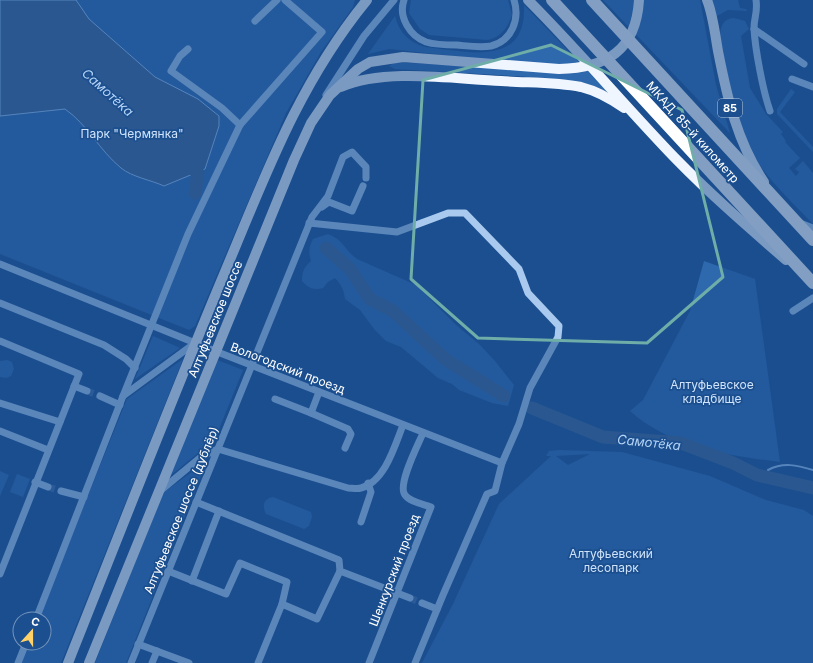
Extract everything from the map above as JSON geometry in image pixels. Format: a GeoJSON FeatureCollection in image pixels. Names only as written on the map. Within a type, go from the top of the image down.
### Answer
{"type":"FeatureCollection","features":[{"type":"Feature","properties":{"kind":"highway","name":"МКАД, 85-й километр"},"geometry":{"type":"LineString","coordinates":[[552,0],[813,284]]}},
{"type":"Feature","properties":{"kind":"highway","name":"МКАД, 85-й километр"},"geometry":{"type":"LineString","coordinates":[[592,0],[813,240]]}},
{"type":"Feature","properties":{"kind":"main road"},"geometry":{"type":"LineString","coordinates":[[348,24],[358,0]]}},
{"type":"Feature","properties":{"kind":"main road","name":"Алтуфьевское шоссе"},"geometry":{"type":"LineString","coordinates":[[68,663],[195,343],[293,114],[313,77],[348,24],[367,0]]}},
{"type":"Feature","properties":{"kind":"main road"},"geometry":{"type":"LineString","coordinates":[[528,0],[566,38],[675,158],[736,216],[813,284]]}},
{"type":"Feature","properties":{"kind":"main road"},"geometry":{"type":"LineString","coordinates":[[311,123],[330,95],[358,69],[370,62],[385,58],[403,57],[559,69],[578,68],[597,64],[610,57],[622,47],[631,34],[637,18],[639,0]]}},
{"type":"Feature","properties":{"kind":"main road","name":"85"},"geometry":{"type":"LineString","coordinates":[[708,1],[725,87],[734,120],[747,152],[779,203]]}},
{"type":"Feature","properties":{"kind":"main road"},"geometry":{"type":"LineString","coordinates":[[338,89],[359,80],[394,78],[564,85],[593,90],[627,110],[646,127]]}},
{"type":"Feature","properties":{"kind":"main road","name":"Алтуфьевское шоссе"},"geometry":{"type":"LineString","coordinates":[[89,663],[215,351],[311,123]]}},
{"type":"Feature","properties":{"kind":"street"},"geometry":{"type":"LineString","coordinates":[[255,21],[277,0]]}},
{"type":"Feature","properties":{"kind":"street"},"geometry":{"type":"LineString","coordinates":[[39,611],[152,326],[155,314],[196,216],[240,125],[322,32],[285,0]]}},
{"type":"Feature","properties":{"kind":"street","name":"Алтуфьевское шоссе"},"geometry":{"type":"LineString","coordinates":[[311,123],[348,59],[364,36],[394,0]]}},
{"type":"Feature","properties":{"kind":"street"},"geometry":{"type":"LineString","coordinates":[[404,0],[403,14],[406,24],[419,38],[439,44],[478,47],[499,43],[513,29],[517,12],[514,0]]}},
{"type":"Feature","properties":{"kind":"street"},"geometry":{"type":"LineString","coordinates":[[756,0],[758,11],[754,29],[765,98],[770,111]]}},
{"type":"Feature","properties":{"kind":"street"},"geometry":{"type":"LineString","coordinates":[[754,29],[804,64]]}},
{"type":"Feature","properties":{"kind":"street"},"geometry":{"type":"LineString","coordinates":[[188,49],[180,56],[171,71],[222,108],[240,125]]}},
{"type":"Feature","properties":{"kind":"street"},"geometry":{"type":"LineString","coordinates":[[792,79],[813,87]]}},
{"type":"Feature","properties":{"kind":"street","name":"Алтуфьевское шоссе (дублёр)"},"geometry":{"type":"LineString","coordinates":[[131,663],[309,223],[328,196],[343,157],[352,152],[366,167],[366,178]]}},
{"type":"Feature","properties":{"kind":"street"},"geometry":{"type":"LineString","coordinates":[[314,214],[329,202],[352,211],[363,186]]}},
{"type":"Feature","properties":{"kind":"street"},"geometry":{"type":"LineString","coordinates":[[309,223],[397,232],[448,213],[464,214],[469,216],[519,269],[528,293],[559,326],[560,332],[558,337],[530,388],[519,424],[502,463],[495,491],[487,494],[415,663]]}},
{"type":"Feature","properties":{"kind":"street"},"geometry":{"type":"LineString","coordinates":[[795,220],[813,228]]}},
{"type":"Feature","properties":{"kind":"street","name":"Вологодский проезд"},"geometry":{"type":"LineString","coordinates":[[0,264],[423,433],[436,440],[502,463]]}},
{"type":"Feature","properties":{"kind":"street"},"geometry":{"type":"LineString","coordinates":[[793,311],[813,298]]}},
{"type":"Feature","properties":{"kind":"street"},"geometry":{"type":"LineString","coordinates":[[0,303],[104,345],[126,359],[135,368]]}},
{"type":"Feature","properties":{"kind":"street"},"geometry":{"type":"LineString","coordinates":[[0,341],[79,374],[35,482],[0,574]]}},
{"type":"Feature","properties":{"kind":"street"},"geometry":{"type":"LineString","coordinates":[[123,396],[195,343]]}},
{"type":"Feature","properties":{"kind":"street"},"geometry":{"type":"LineString","coordinates":[[74,386],[87,391]]}},
{"type":"Feature","properties":{"kind":"street"},"geometry":{"type":"LineString","coordinates":[[311,413],[319,392]]}},
{"type":"Feature","properties":{"kind":"street"},"geometry":{"type":"LineString","coordinates":[[100,396],[120,405]]}},
{"type":"Feature","properties":{"kind":"street"},"geometry":{"type":"LineString","coordinates":[[275,399],[348,429],[351,434],[346,448]]}},
{"type":"Feature","properties":{"kind":"street"},"geometry":{"type":"LineString","coordinates":[[0,403],[60,422]]}},
{"type":"Feature","properties":{"kind":"street"},"geometry":{"type":"LineString","coordinates":[[158,492],[201,458],[218,449],[348,488],[361,488],[383,471],[403,425]]}},
{"type":"Feature","properties":{"kind":"street"},"geometry":{"type":"LineString","coordinates":[[0,431],[48,450]]}},
{"type":"Feature","properties":{"kind":"street","name":"Шенкурский проезд"},"geometry":{"type":"LineString","coordinates":[[369,663],[431,507],[409,499],[404,494],[403,490],[406,473],[423,433]]}},
{"type":"Feature","properties":{"kind":"street"},"geometry":{"type":"LineString","coordinates":[[35,482],[48,488]]}},
{"type":"Feature","properties":{"kind":"street"},"geometry":{"type":"LineString","coordinates":[[360,522],[371,492],[368,483]]}},
{"type":"Feature","properties":{"kind":"street"},"geometry":{"type":"LineString","coordinates":[[61,491],[84,497]]}},
{"type":"Feature","properties":{"kind":"street"},"geometry":{"type":"LineString","coordinates":[[196,502],[339,560],[340,571],[317,619],[282,604]]}},
{"type":"Feature","properties":{"kind":"street"},"geometry":{"type":"LineString","coordinates":[[192,581],[219,511]]}},
{"type":"Feature","properties":{"kind":"street"},"geometry":{"type":"LineString","coordinates":[[168,571],[226,594],[240,563],[287,582],[282,604],[258,663]]}},
{"type":"Feature","properties":{"kind":"street"},"geometry":{"type":"LineString","coordinates":[[340,571],[410,598]]}},
{"type":"Feature","properties":{"kind":"street"},"geometry":{"type":"LineString","coordinates":[[422,603],[437,609]]}},
{"type":"Feature","properties":{"kind":"street"},"geometry":{"type":"LineString","coordinates":[[138,644],[189,663]]}},
{"type":"Feature","properties":{"kind":"street"},"geometry":{"type":"LineString","coordinates":[[18,663],[23,651]]}},
{"type":"Feature","properties":{"kind":"street"},"geometry":{"type":"LineString","coordinates":[[152,663],[157,651]]}},
{"type":"Feature","properties":{"kind":"highlighted area"},"geometry":{"type":"Polygon","coordinates":[[[551,45],[682,110],[723,277],[647,343],[478,338],[411,279],[423,80],[551,45]]]}},
{"type":"Feature","properties":{"kind":"green space","name":"Парк \"Чермянка\""},"geometry":{"type":"Polygon","coordinates":[[[0,0],[355,0],[353,7],[321,52],[286,113],[195,326],[189,330],[0,254],[0,0]]]}},
{"type":"Feature","properties":{"kind":"green space"},"geometry":{"type":"Polygon","coordinates":[[[411,0],[508,0],[512,15],[503,31],[497,36],[488,40],[429,35],[420,29],[409,13],[411,0]]]}},
{"type":"Feature","properties":{"kind":"green space"},"geometry":{"type":"Polygon","coordinates":[[[603,0],[700,0],[716,85],[730,133],[603,0]]]}},
{"type":"Feature","properties":{"kind":"green space"},"geometry":{"type":"Polygon","coordinates":[[[710,0],[738,0],[740,8],[746,9],[747,11],[728,10],[717,16],[710,0]]]}},
{"type":"Feature","properties":{"kind":"green space"},"geometry":{"type":"Polygon","coordinates":[[[524,5],[608,92],[586,84],[547,78],[395,69],[389,66],[395,62],[480,67],[481,59],[389,49],[368,54],[395,16],[402,32],[419,45],[458,51],[491,52],[505,47],[516,39],[522,25],[524,5]]]}},
{"type":"Feature","properties":{"kind":"green space"},"geometry":{"type":"Polygon","coordinates":[[[734,18],[745,21],[749,29],[741,36],[750,88],[766,114],[783,132],[781,134],[786,141],[785,142],[800,158],[789,168],[796,176],[799,172],[795,169],[803,161],[813,173],[813,224],[782,192],[761,167],[741,129],[732,98],[720,35],[723,23],[734,18]]]}},
{"type":"Feature","properties":{"kind":"green space"},"geometry":{"type":"Polygon","coordinates":[[[791,89],[795,92],[780,112],[813,147],[813,152],[777,114],[777,109],[791,89]]]}},
{"type":"Feature","properties":{"kind":"green space"},"geometry":{"type":"Polygon","coordinates":[[[328,234],[341,242],[357,259],[416,285],[455,324],[480,345],[514,385],[508,406],[492,403],[459,390],[452,384],[438,378],[401,347],[386,341],[374,329],[360,310],[345,299],[342,287],[335,278],[320,289],[314,289],[307,286],[302,281],[302,275],[305,268],[311,261],[309,252],[313,239],[328,234]]]}},
{"type":"Feature","properties":{"kind":"green space","name":"Алтуфьевское кладбище"},"geometry":{"type":"Polygon","coordinates":[[[704,261],[755,279],[780,462],[720,453],[682,442],[646,424],[630,411],[643,400],[690,311],[704,261]]]}},
{"type":"Feature","properties":{"kind":"green space"},"geometry":{"type":"Polygon","coordinates":[[[153,336],[180,348],[135,379],[153,336]]]}},
{"type":"Feature","properties":{"kind":"green space"},"geometry":{"type":"Polygon","coordinates":[[[183,359],[61,663],[21,663],[26,651],[52,651],[52,611],[41,611],[127,399],[183,359]]]}},
{"type":"Feature","properties":{"kind":"green space"},"geometry":{"type":"Polygon","coordinates":[[[7,360],[12,362],[14,369],[11,376],[6,378],[0,377],[0,361],[7,360]]]}},
{"type":"Feature","properties":{"kind":"green space"},"geometry":{"type":"Polygon","coordinates":[[[217,360],[243,370],[215,439],[170,476],[217,360]]]}},
{"type":"Feature","properties":{"kind":"green space","name":"Алтуфьевский лесопарк"},"geometry":{"type":"Polygon","coordinates":[[[549,451],[622,452],[710,476],[766,500],[804,510],[813,516],[813,663],[422,663],[453,604],[499,504],[551,456],[546,456],[549,451]],[[590,454],[556,456],[568,465],[590,454]]]}},
{"type":"Feature","properties":{"kind":"green space"},"geometry":{"type":"Polygon","coordinates":[[[207,461],[126,663],[95,663],[163,493],[207,461]]]}},
{"type":"Feature","properties":{"kind":"green space"},"geometry":{"type":"Polygon","coordinates":[[[0,471],[9,475],[0,496],[0,471]]]}},
{"type":"Feature","properties":{"kind":"green space"},"geometry":{"type":"Polygon","coordinates":[[[17,474],[30,479],[23,497],[10,492],[17,474]]]}},
{"type":"Feature","properties":{"kind":"green space"},"geometry":{"type":"Polygon","coordinates":[[[273,497],[311,512],[312,517],[309,526],[304,529],[266,514],[264,503],[267,499],[273,497]]]}},
{"type":"Feature","properties":{"kind":"water"},"geometry":{"type":"Polygon","coordinates":[[[0,0],[76,0],[89,19],[155,77],[198,99],[219,116],[219,126],[205,169],[164,186],[136,176],[121,168],[113,161],[80,122],[65,109],[0,116],[0,0]]]}},
{"type":"Feature","properties":{"kind":"waterway","name":"Самотёка"},"geometry":{"type":"LineString","coordinates":[[184,161],[198,173],[195,193]]}},
{"type":"Feature","properties":{"kind":"waterway","name":"Самотёка"},"geometry":{"type":"LineString","coordinates":[[326,248],[350,269],[370,299],[393,311],[445,359],[504,396]]}},
{"type":"Feature","properties":{"kind":"waterway","name":"Самотёка"},"geometry":{"type":"LineString","coordinates":[[532,408],[603,437],[681,443],[733,463],[757,475],[813,488]]}},
{"type":"Feature","properties":{"kind":"waterway"},"geometry":{"type":"LineString","coordinates":[[768,470],[785,465],[813,470]]}},
{"type":"Feature","properties":{"kind":"tunnel"},"geometry":{"type":"LineString","coordinates":[[87,391],[100,396]]}},
{"type":"Feature","properties":{"kind":"tunnel"},"geometry":{"type":"LineString","coordinates":[[48,487],[61,491]]}},
{"type":"Feature","properties":{"kind":"tunnel"},"geometry":{"type":"LineString","coordinates":[[410,598],[422,603]]}}]}
